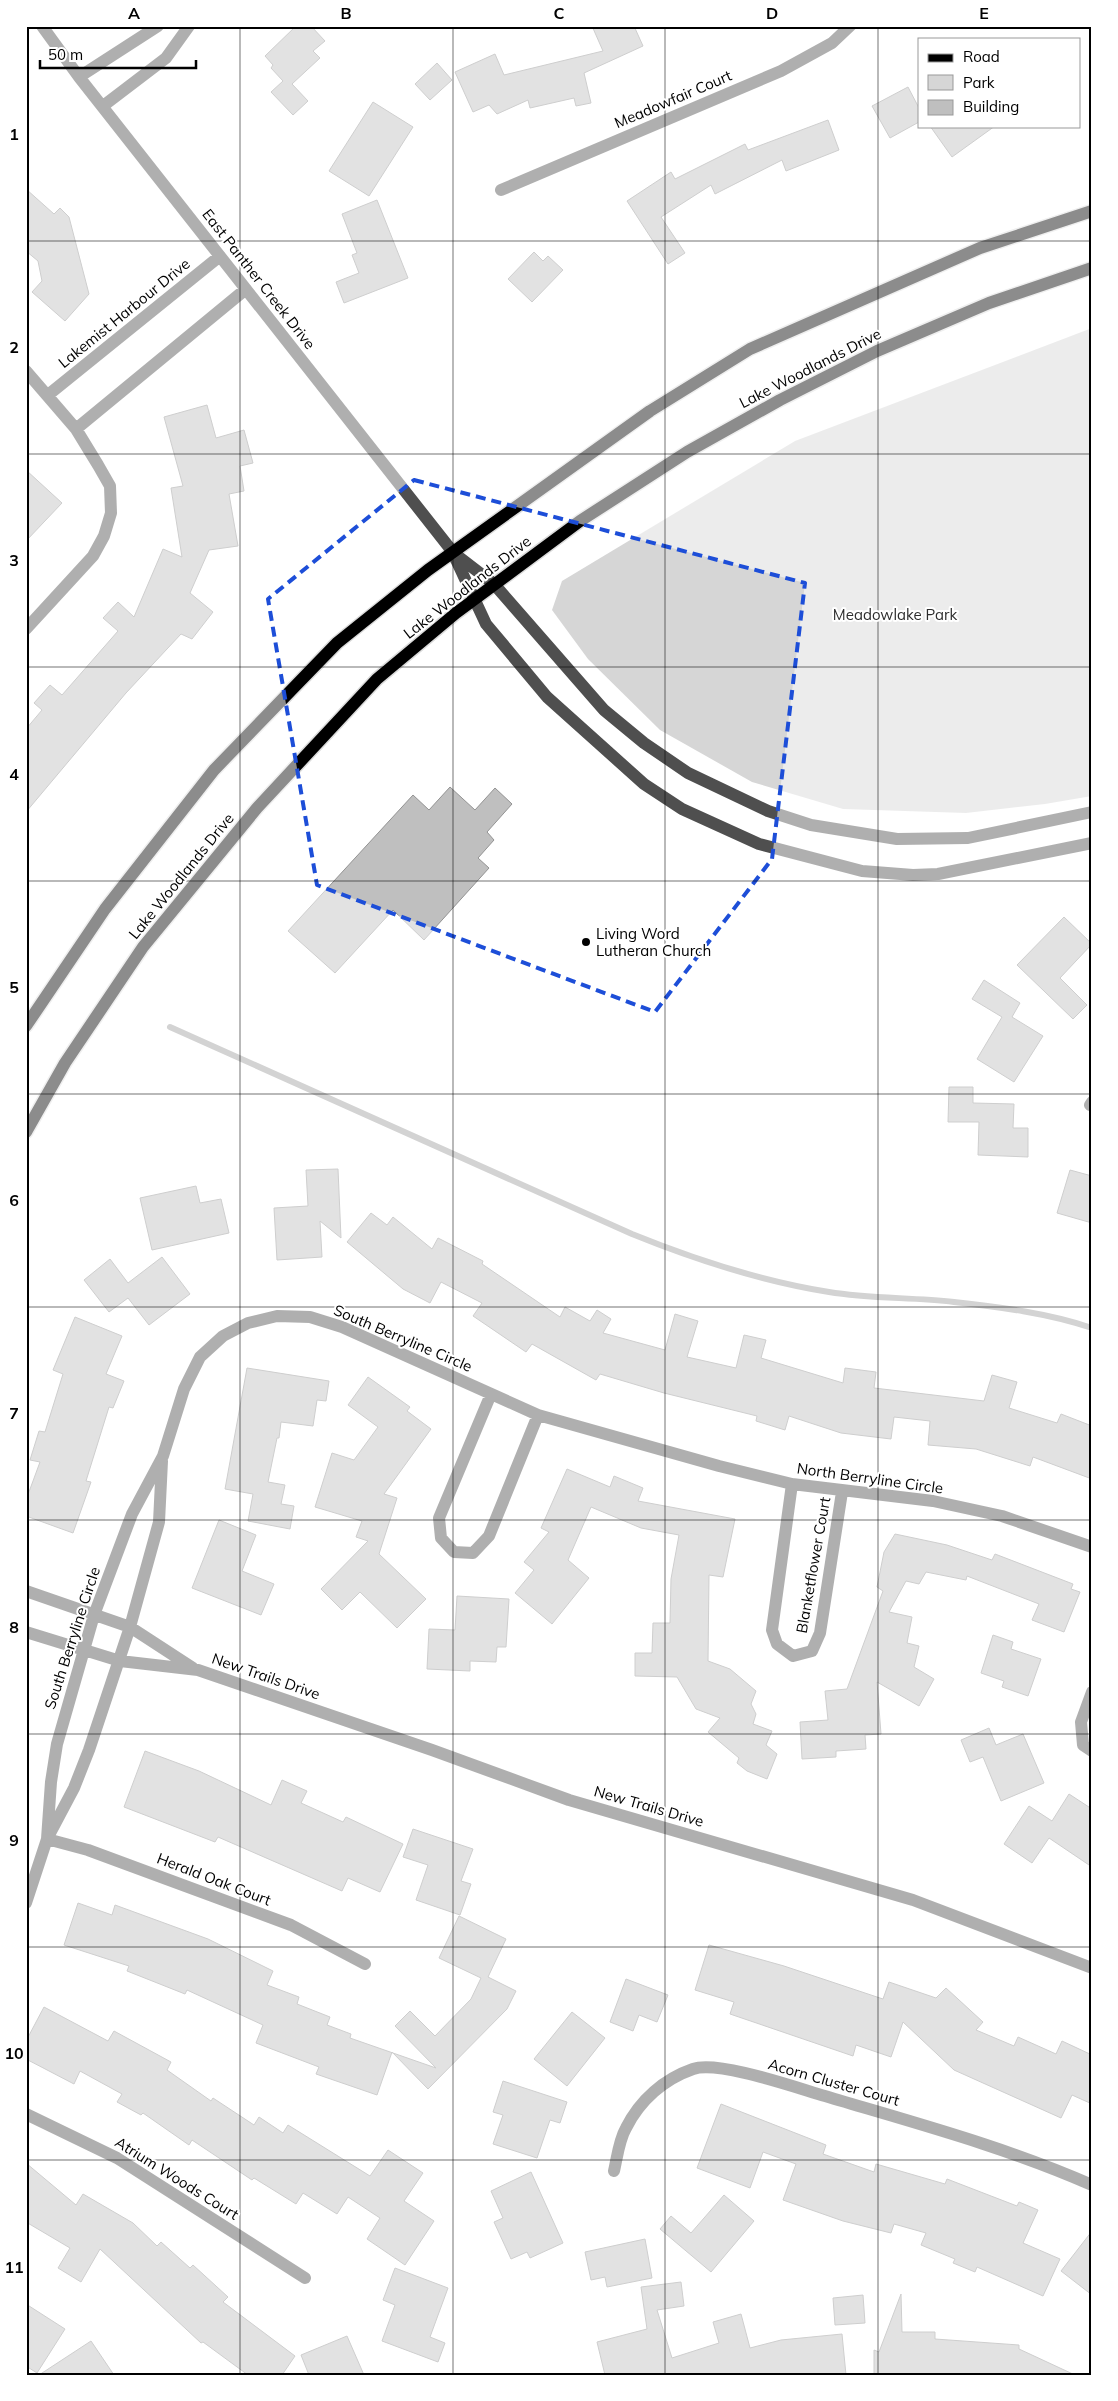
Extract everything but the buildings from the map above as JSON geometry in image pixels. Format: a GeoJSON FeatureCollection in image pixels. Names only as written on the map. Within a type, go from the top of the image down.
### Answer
{"type":"FeatureCollection","features":[{"type":"Feature","properties":{"kind":"main road"},"geometry":{"type":"LineString","coordinates":[[26,1026],[105,909],[214,770],[336,644],[452,551],[650,411],[750,349],[980,248],[1092,211]]}},
{"type":"Feature","properties":{"kind":"main road","name":"Lake Woodlands Drive"},"geometry":{"type":"LineString","coordinates":[[26,1132],[65,1063],[143,947],[257,808],[377,679],[474,599],[580,522],[687,452],[780,400],[877,351],[989,303],[1092,268]]}},
{"type":"Feature","properties":{"kind":"street","name":"East Panther Creek Drive"},"geometry":{"type":"LineString","coordinates":[[42,26],[79,77],[452,551]]}},
{"type":"Feature","properties":{"kind":"street"},"geometry":{"type":"LineString","coordinates":[[79,77],[158,26]]}},
{"type":"Feature","properties":{"kind":"street"},"geometry":{"type":"LineString","coordinates":[[102,106],[166,58],[189,26]]}},
{"type":"Feature","properties":{"kind":"street","name":"Meadowfair Court"},"geometry":{"type":"LineString","coordinates":[[501,190],[781,71],[832,42],[850,26]]}},
{"type":"Feature","properties":{"kind":"street","name":"Lakemist Harbour Drive"},"geometry":{"type":"LineString","coordinates":[[48,395],[220,256]]}},
{"type":"Feature","properties":{"kind":"street"},"geometry":{"type":"LineString","coordinates":[[76,430],[246,289]]}},
{"type":"Feature","properties":{"kind":"street"},"geometry":{"type":"LineString","coordinates":[[26,371],[76,430],[110,486],[111,513],[104,536],[93,556],[26,629]]}},
{"type":"Feature","properties":{"kind":"street"},"geometry":{"type":"LineString","coordinates":[[452,551],[494,584],[604,710],[644,743],[688,773],[768,811],[811,825],[897,839],[968,838],[1092,812]]}},
{"type":"Feature","properties":{"kind":"street"},"geometry":{"type":"LineString","coordinates":[[452,551],[486,624],[547,697],[617,762],[644,784],[682,810],[759,844],[862,871],[913,875],[938,874],[1092,843]]}},
{"type":"Feature","properties":{"kind":"street","name":"South Berryline Circle"},"geometry":{"type":"LineString","coordinates":[[47,1839],[56,1744],[94,1615],[132,1514],[163,1456],[184,1389],[200,1357],[223,1336],[248,1323],[277,1316],[310,1317],[342,1327],[538,1415],[642,1445]]}},
{"type":"Feature","properties":{"kind":"street"},"geometry":{"type":"LineString","coordinates":[[491,1394],[439,1518],[441,1538],[454,1552],[473,1553],[489,1536],[538,1415]]}},
{"type":"Feature","properties":{"kind":"street","name":"North Berryline Circle"},"geometry":{"type":"LineString","coordinates":[[642,1445],[792,1484],[842,1492],[933,1501],[1002,1516],[1092,1547]]}},
{"type":"Feature","properties":{"kind":"street","name":"South Berryline Circle"},"geometry":{"type":"LineString","coordinates":[[26,1902],[47,1839],[74,1788],[120,1661],[158,1522],[163,1456]]}},
{"type":"Feature","properties":{"kind":"street","name":"Blanketflower Court"},"geometry":{"type":"LineString","coordinates":[[792,1484],[772,1630],[777,1644],[793,1656],[812,1650],[820,1633],[842,1492]]}},
{"type":"Feature","properties":{"kind":"street","name":"New Trails Drive"},"geometry":{"type":"LineString","coordinates":[[26,1591],[130,1627],[198,1670]]}},
{"type":"Feature","properties":{"kind":"street","name":"New Trails Drive"},"geometry":{"type":"LineString","coordinates":[[26,1632],[120,1661],[198,1670],[432,1750],[569,1800],[913,1900],[1092,1968]]}},
{"type":"Feature","properties":{"kind":"street"},"geometry":{"type":"LineString","coordinates":[[1092,1692],[1081,1722],[1082,1744],[1092,1751]]}},
{"type":"Feature","properties":{"kind":"street","name":"Herald Oak Court"},"geometry":{"type":"LineString","coordinates":[[47,1839],[88,1850],[291,1925],[365,1964]]}},
{"type":"Feature","properties":{"kind":"street","name":"Acorn Cluster Court"},"geometry":{"type":"LineString","coordinates":[[614,2171],[626,2128],[646,2099],[668,2079],[695,2068],[738,2071],[785,2084],[952,2134],[1051,2167],[1092,2185]]}},
{"type":"Feature","properties":{"kind":"street","name":"Atrium Woods Court"},"geometry":{"type":"LineString","coordinates":[[26,2114],[117,2158],[305,2278]]}},
{"type":"Feature","properties":{"kind":"highlighted area"},"geometry":{"type":"Polygon","coordinates":[[[414,480],[805,583],[772,859],[655,1012],[317,885],[268,599],[414,480]]]}},
{"type":"Feature","properties":{"kind":"green space","name":"Meadowlake Park"},"geometry":{"type":"Polygon","coordinates":[[[1092,328],[1092,796],[1045,804],[966,813],[843,809],[752,782],[660,730],[588,659],[552,610],[562,581],[795,441],[1092,328]]]}},
{"type":"Feature","properties":{"kind":"waterway"},"geometry":{"type":"LineString","coordinates":[[170,1027],[632,1234],[704,1261],[753,1276],[829,1292],[860,1296],[938,1300],[988,1306],[1023,1311],[1092,1328]]}},
{"type":"Feature","properties":{"kind":"place","name":"Living Word Lutheran Church"},"geometry":{"type":"Point","coordinates":[586,942]}}]}
